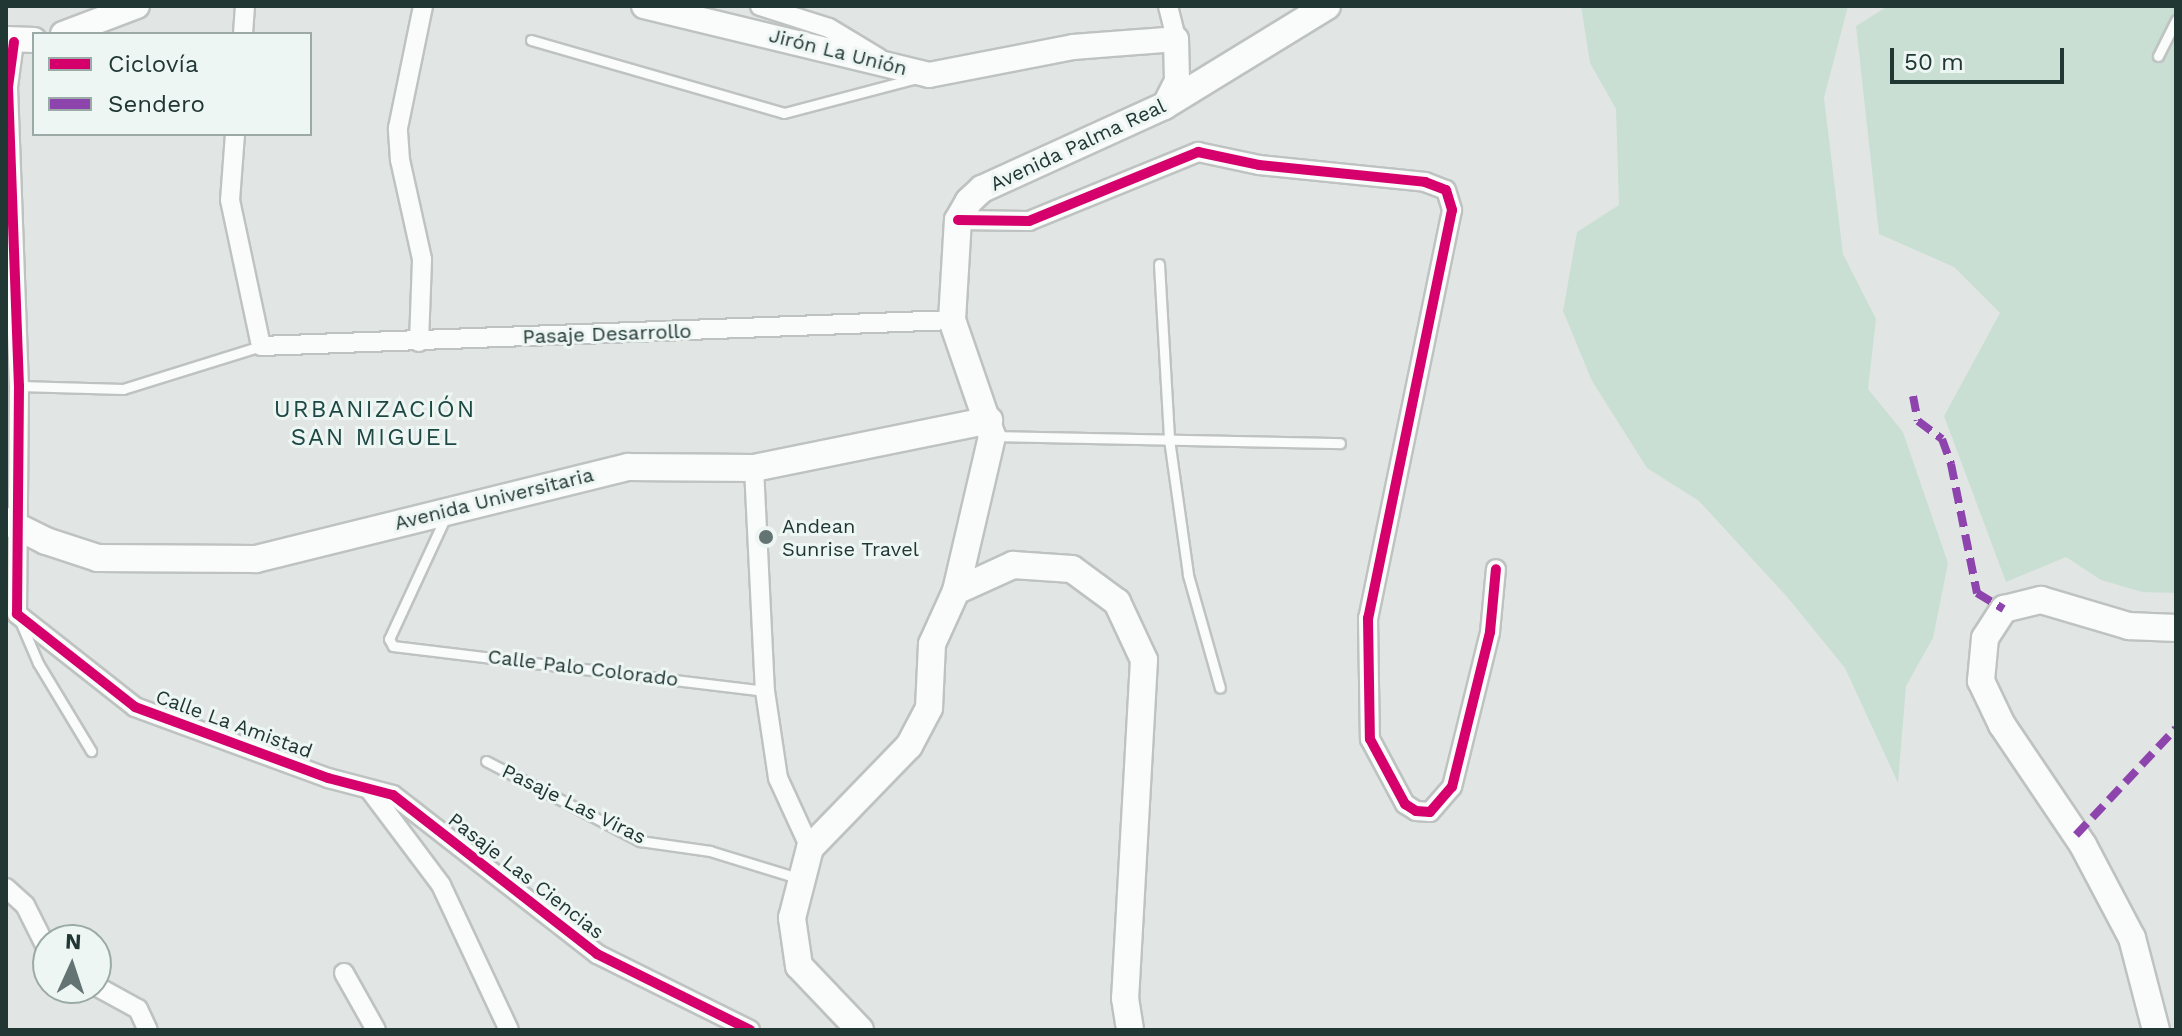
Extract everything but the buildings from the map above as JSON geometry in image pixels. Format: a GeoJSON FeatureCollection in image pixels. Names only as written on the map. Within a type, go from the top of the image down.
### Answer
{"type":"FeatureCollection","features":[{"type":"Feature","properties":{"kind":"main road","name":"Avenida Palma Real"},"geometry":{"type":"LineString","coordinates":[[958,220],[982,189],[1164,106],[1327,6]]}},
{"type":"Feature","properties":{"kind":"main road"},"geometry":{"type":"LineString","coordinates":[[860,1030],[799,966],[792,918],[810,848],[909,746],[929,708],[932,644],[956,591],[990,428],[952,320],[958,220]]}},
{"type":"Feature","properties":{"kind":"main road","name":"Avenida Universitaria"},"geometry":{"type":"LineString","coordinates":[[10,523],[98,558],[256,559],[628,467],[754,468],[990,428]]}},
{"type":"Feature","properties":{"kind":"main road"},"geometry":{"type":"LineString","coordinates":[[956,591],[1013,565],[1072,569],[1117,602],[1144,660],[1125,998],[1130,1030]]}},
{"type":"Feature","properties":{"kind":"main road"},"geometry":{"type":"LineString","coordinates":[[2156,1030],[2132,938],[2083,845],[2002,725],[1981,681],[1985,638],[2004,609],[2041,600],[2129,626],[2176,628]]}},
{"type":"Feature","properties":{"kind":"street"},"geometry":{"type":"LineString","coordinates":[[68,32],[137,6]]}},
{"type":"Feature","properties":{"kind":"street"},"geometry":{"type":"LineString","coordinates":[[243,32],[245,6]]}},
{"type":"Feature","properties":{"kind":"street"},"geometry":{"type":"LineString","coordinates":[[419,342],[422,259],[400,160],[398,128],[423,6]]}},
{"type":"Feature","properties":{"kind":"street","name":"Jirón La Unión"},"geometry":{"type":"LineString","coordinates":[[644,6],[929,75],[1073,47],[1176,39]]}},
{"type":"Feature","properties":{"kind":"street"},"geometry":{"type":"LineString","coordinates":[[760,6],[829,28],[892,66]]}},
{"type":"Feature","properties":{"kind":"street"},"geometry":{"type":"LineString","coordinates":[[1164,106],[1177,81],[1176,39],[1168,6]]}},
{"type":"Feature","properties":{"kind":"street"},"geometry":{"type":"LineString","coordinates":[[17,614],[10,523],[19,386],[8,74],[18,40]]}},
{"type":"Feature","properties":{"kind":"street"},"geometry":{"type":"LineString","coordinates":[[235,136],[230,200],[261,346]]}},
{"type":"Feature","properties":{"kind":"street"},"geometry":{"type":"LineString","coordinates":[[958,220],[1029,221],[1198,152],[1259,165],[1425,182],[1446,190],[1452,210],[1368,618],[1370,739],[1405,804],[1416,811],[1430,812],[1452,787],[1490,632],[1496,569]]}},
{"type":"Feature","properties":{"kind":"street","name":"Pasaje Desarrollo"},"geometry":{"type":"LineString","coordinates":[[261,346],[952,320]]}},
{"type":"Feature","properties":{"kind":"street"},"geometry":{"type":"LineString","coordinates":[[754,468],[765,691],[778,778],[810,848]]}},
{"type":"Feature","properties":{"kind":"street","name":"Calle La Amistad"},"geometry":{"type":"LineString","coordinates":[[17,614],[135,707],[369,789]]}},
{"type":"Feature","properties":{"kind":"street"},"geometry":{"type":"LineString","coordinates":[[369,789],[441,885],[509,1030]]}},
{"type":"Feature","properties":{"kind":"street","name":"Pasaje Las Ciencias"},"geometry":{"type":"LineString","coordinates":[[369,789],[393,795],[597,954],[750,1030]]}},
{"type":"Feature","properties":{"kind":"street"},"geometry":{"type":"LineString","coordinates":[[6,888],[25,905],[34,924]]}},
{"type":"Feature","properties":{"kind":"street"},"geometry":{"type":"LineString","coordinates":[[344,973],[376,1030]]}},
{"type":"Feature","properties":{"kind":"street"},"geometry":{"type":"LineString","coordinates":[[112,995],[138,1009],[148,1030]]}},
{"type":"Feature","properties":{"kind":"lane"},"geometry":{"type":"LineString","coordinates":[[2158,56],[2176,20]]}},
{"type":"Feature","properties":{"kind":"lane"},"geometry":{"type":"LineString","coordinates":[[531,40],[784,113],[929,75]]}},
{"type":"Feature","properties":{"kind":"lane"},"geometry":{"type":"LineString","coordinates":[[1159,264],[1169,439],[1188,575],[1220,688]]}},
{"type":"Feature","properties":{"kind":"lane"},"geometry":{"type":"LineString","coordinates":[[19,386],[123,389],[261,346]]}},
{"type":"Feature","properties":{"kind":"lane"},"geometry":{"type":"LineString","coordinates":[[990,428],[1169,439],[1340,443]]}},
{"type":"Feature","properties":{"kind":"lane","name":"Calle Palo Colorado"},"geometry":{"type":"LineString","coordinates":[[448,510],[389,639],[402,649],[551,661],[765,691]]}},
{"type":"Feature","properties":{"kind":"lane"},"geometry":{"type":"LineString","coordinates":[[17,614],[38,663],[91,751]]}},
{"type":"Feature","properties":{"kind":"lane","name":"Pasaje Las Viras"},"geometry":{"type":"LineString","coordinates":[[486,761],[640,841],[710,851],[802,880]]}},
{"type":"Feature","properties":{"kind":"green space"},"geometry":{"type":"Polygon","coordinates":[[[1581,6],[1848,6],[1824,98],[1843,254],[1876,319],[1868,389],[1903,432],[1948,563],[1933,638],[1906,686],[1898,783],[1845,668],[1788,598],[1699,501],[1647,468],[1592,381],[1563,311],[1577,232],[1619,205],[1616,109],[1590,63],[1581,6]]]}},
{"type":"Feature","properties":{"kind":"green space"},"geometry":{"type":"Polygon","coordinates":[[[1888,6],[2176,6],[2176,593],[2142,592],[2101,580],[2066,557],[2006,582],[1944,416],[2000,313],[1954,267],[1879,234],[1856,26],[1888,6]]]}},
{"type":"Feature","properties":{"kind":"marked path"},"geometry":{"type":"LineString","coordinates":[[1913,396],[1918,421],[1942,439],[1951,464],[1977,593],[2004,609]]}},
{"type":"Feature","properties":{"kind":"marked path"},"geometry":{"type":"LineString","coordinates":[[2076,835],[2176,728]]}},
{"type":"Feature","properties":{"kind":"cycle path"},"geometry":{"type":"LineString","coordinates":[[14,42],[8,87],[19,386],[17,614],[135,707],[328,778],[393,795],[597,954],[750,1030]]}},
{"type":"Feature","properties":{"kind":"cycle path"},"geometry":{"type":"LineString","coordinates":[[958,220],[1029,221],[1198,152],[1259,165],[1425,182],[1446,190],[1452,210],[1368,618],[1370,739],[1405,804],[1416,811],[1430,812],[1452,787],[1490,632],[1496,569]]}},
{"type":"Feature","properties":{"kind":"place","name":"Andean Sunrise Travel"},"geometry":{"type":"Point","coordinates":[766,537]}},
{"type":"Feature","properties":{"kind":"district","name":"URBANIZACIÓN SAN MIGUEL"},"geometry":{"type":"Point","coordinates":[375,424]}}]}
